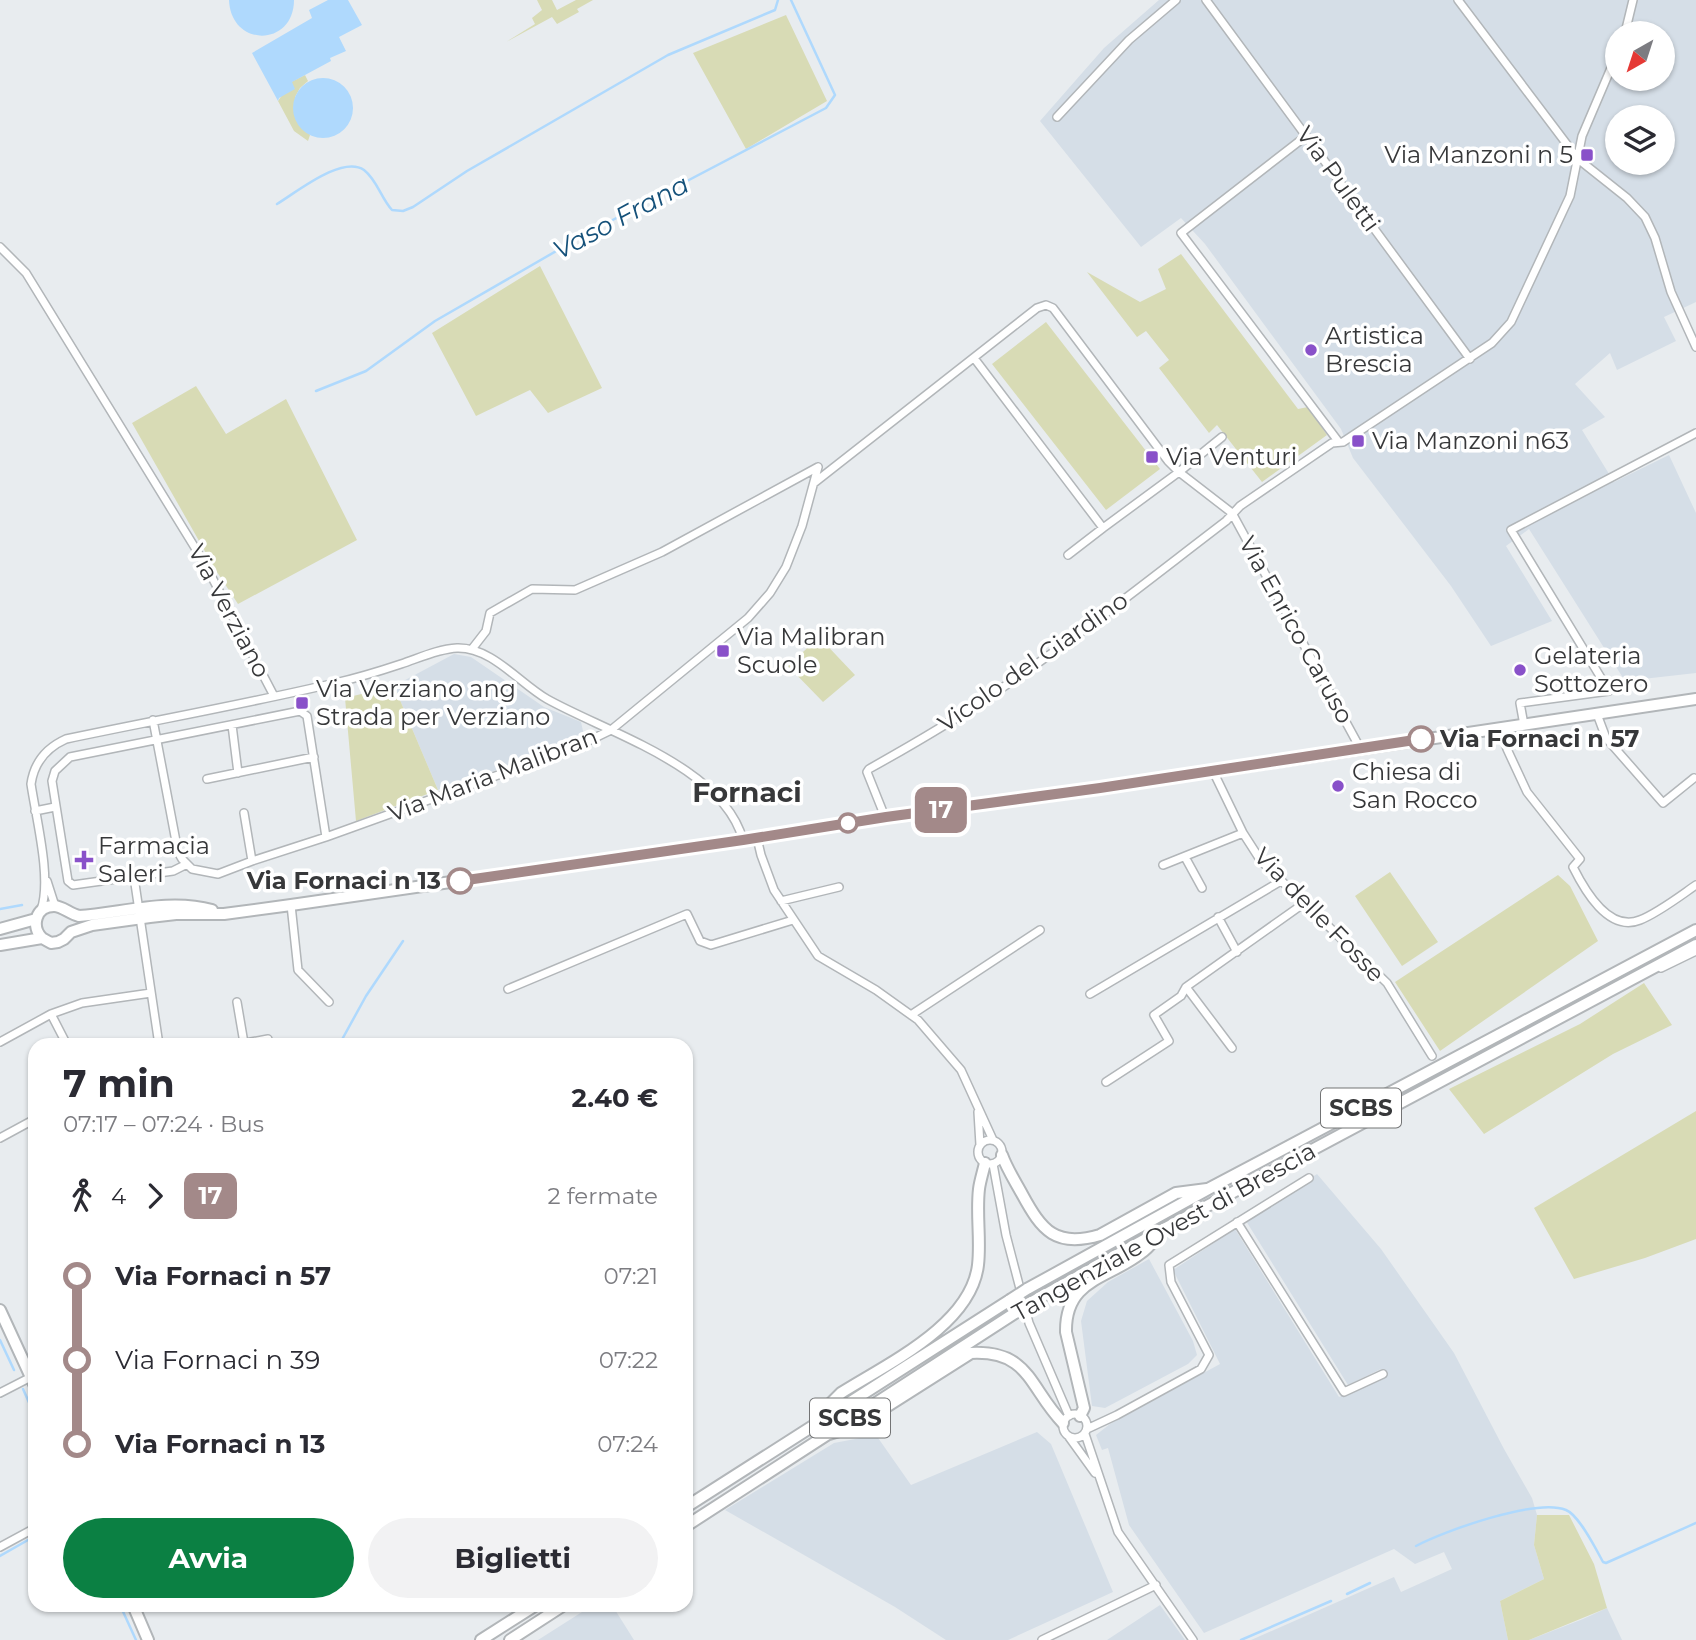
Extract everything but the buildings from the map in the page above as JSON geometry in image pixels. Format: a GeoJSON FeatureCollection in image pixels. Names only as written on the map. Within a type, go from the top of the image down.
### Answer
{"type":"FeatureCollection","features":[{"type":"Feature","properties":{"kind":"main road"},"geometry":{"type":"LineString","coordinates":[[0,929],[55,906],[79,916],[224,914],[1696,699]]}},
{"type":"Feature","properties":{"kind":"main road"},"geometry":{"type":"LineString","coordinates":[[69,913],[71,932]]}},
{"type":"Feature","properties":{"kind":"main road"},"geometry":{"type":"LineString","coordinates":[[38,915],[37,932],[42,939],[51,943],[92,925],[139,914]]}},
{"type":"Feature","properties":{"kind":"main road","name":"Tangenziale Ovest di Brescia"},"geometry":{"type":"LineString","coordinates":[[693,1502],[1027,1289],[1210,1188],[1696,930]]}},
{"type":"Feature","properties":{"kind":"main road"},"geometry":{"type":"LineString","coordinates":[[0,945],[42,939]]}},
{"type":"Feature","properties":{"kind":"main road","name":"Tangenziale Ovest di Brescia"},"geometry":{"type":"LineString","coordinates":[[693,1521],[1032,1302],[1696,945]]}},
{"type":"Feature","properties":{"kind":"main road"},"geometry":{"type":"LineString","coordinates":[[1002,1155],[1035,1218],[1048,1232],[1065,1239],[1100,1235],[1176,1193],[1210,1188]]}},
{"type":"Feature","properties":{"kind":"main road"},"geometry":{"type":"LineString","coordinates":[[823,1418],[831,1403],[841,1394],[934,1333],[961,1304],[973,1285],[978,1266],[978,1189],[989,1164]]}},
{"type":"Feature","properties":{"kind":"main road"},"geometry":{"type":"LineString","coordinates":[[823,1435],[856,1426],[971,1353],[999,1354],[1020,1366],[1028,1374],[1049,1409],[1078,1423],[1084,1408],[1066,1332],[1066,1320],[1072,1302],[1090,1281],[1140,1254],[1164,1229]]}},
{"type":"Feature","properties":{"kind":"main road"},"geometry":{"type":"LineString","coordinates":[[0,1310],[28,1371]]}},
{"type":"Feature","properties":{"kind":"main road"},"geometry":{"type":"LineString","coordinates":[[136,1612],[148,1640]]}},
{"type":"Feature","properties":{"kind":"main road"},"geometry":{"type":"LineString","coordinates":[[481,1640],[525,1612]]}},
{"type":"Feature","properties":{"kind":"main road"},"geometry":{"type":"LineString","coordinates":[[510,1640],[553,1612]]}},
{"type":"Feature","properties":{"kind":"street"},"geometry":{"type":"LineString","coordinates":[[1057,117],[1129,40],[1177,0]]}},
{"type":"Feature","properties":{"kind":"street","name":"Via Puletti"},"geometry":{"type":"LineString","coordinates":[[1206,0],[1470,359]]}},
{"type":"Feature","properties":{"kind":"street"},"geometry":{"type":"LineString","coordinates":[[1458,0],[1578,159],[1627,198],[1645,217],[1655,238],[1671,292],[1696,347]]}},
{"type":"Feature","properties":{"kind":"street"},"geometry":{"type":"LineString","coordinates":[[1628,21],[1633,0]]}},
{"type":"Feature","properties":{"kind":"street"},"geometry":{"type":"LineString","coordinates":[[814,483],[1037,308],[1046,305],[1053,308],[1179,472],[1232,513],[1332,443],[1343,442],[1470,359],[1492,343],[1511,322],[1570,196],[1583,136],[1605,83]]}},
{"type":"Feature","properties":{"kind":"street"},"geometry":{"type":"LineString","coordinates":[[1306,136],[1181,233],[1338,441]]}},
{"type":"Feature","properties":{"kind":"street","name":"Via Verziano"},"geometry":{"type":"LineString","coordinates":[[0,247],[26,274],[149,470],[205,564],[275,696],[338,683],[436,652],[455,648],[472,649]]}},
{"type":"Feature","properties":{"kind":"street"},"geometry":{"type":"LineString","coordinates":[[974,358],[1103,528]]}},
{"type":"Feature","properties":{"kind":"street"},"geometry":{"type":"LineString","coordinates":[[1524,725],[1520,703],[1609,691],[1511,530],[1696,433]]}},
{"type":"Feature","properties":{"kind":"street"},"geometry":{"type":"LineString","coordinates":[[1068,555],[1222,437]]}},
{"type":"Feature","properties":{"kind":"street","name":"Via Maria Malibran"},"geometry":{"type":"LineString","coordinates":[[187,864],[203,873],[218,874],[576,747],[611,730],[748,618],[770,593],[786,567],[802,526],[818,467],[663,552],[575,590],[532,589],[491,614],[485,631],[472,649]]}},
{"type":"Feature","properties":{"kind":"street","name":"Via Enrico Caruso"},"geometry":{"type":"LineString","coordinates":[[1232,513],[1360,748]]}},
{"type":"Feature","properties":{"kind":"street","name":"Vicolo del Giardino"},"geometry":{"type":"LineString","coordinates":[[886,817],[867,772],[869,769],[998,692],[1102,616],[1226,521],[1232,513]]}},
{"type":"Feature","properties":{"kind":"street"},"geometry":{"type":"LineString","coordinates":[[472,649],[489,657],[524,685],[547,699],[674,763],[731,811],[743,840]]}},
{"type":"Feature","properties":{"kind":"street"},"geometry":{"type":"LineString","coordinates":[[38,915],[45,891],[44,870],[31,784],[33,770],[57,743],[66,738],[275,696]]}},
{"type":"Feature","properties":{"kind":"street"},"geometry":{"type":"LineString","coordinates":[[153,720],[158,741],[178,852],[187,864],[173,871],[73,885],[68,881],[52,781],[61,763],[70,757],[158,741],[300,711],[307,716],[326,837]]}},
{"type":"Feature","properties":{"kind":"street"},"geometry":{"type":"LineString","coordinates":[[1597,714],[1606,738],[1663,803],[1694,778]]}},
{"type":"Feature","properties":{"kind":"street"},"geometry":{"type":"LineString","coordinates":[[232,725],[239,773]]}},
{"type":"Feature","properties":{"kind":"street"},"geometry":{"type":"LineString","coordinates":[[1500,729],[1527,792],[1580,859],[1573,867],[1585,891],[1607,913],[1627,922],[1639,921],[1696,885]]}},
{"type":"Feature","properties":{"kind":"street"},"geometry":{"type":"LineString","coordinates":[[207,779],[314,757]]}},
{"type":"Feature","properties":{"kind":"street","name":"Via delle Fosse"},"geometry":{"type":"LineString","coordinates":[[1213,771],[1243,834],[1261,861],[1387,983],[1432,1056]]}},
{"type":"Feature","properties":{"kind":"street"},"geometry":{"type":"LineString","coordinates":[[35,811],[55,807]]}},
{"type":"Feature","properties":{"kind":"street"},"geometry":{"type":"LineString","coordinates":[[244,813],[251,861]]}},
{"type":"Feature","properties":{"kind":"street"},"geometry":{"type":"LineString","coordinates":[[1163,865],[1243,834]]}},
{"type":"Feature","properties":{"kind":"street"},"geometry":{"type":"LineString","coordinates":[[757,838],[769,880],[818,956],[876,990],[918,1020],[961,1070],[993,1140],[1002,1147],[999,1161],[989,1164]]}},
{"type":"Feature","properties":{"kind":"street"},"geometry":{"type":"LineString","coordinates":[[1185,857],[1202,888]]}},
{"type":"Feature","properties":{"kind":"street"},"geometry":{"type":"LineString","coordinates":[[44,870],[55,906]]}},
{"type":"Feature","properties":{"kind":"street"},"geometry":{"type":"LineString","coordinates":[[134,877],[158,1038]]}},
{"type":"Feature","properties":{"kind":"street"},"geometry":{"type":"LineString","coordinates":[[1090,994],[1281,881]]}},
{"type":"Feature","properties":{"kind":"street"},"geometry":{"type":"LineString","coordinates":[[781,901],[839,887]]}},
{"type":"Feature","properties":{"kind":"street"},"geometry":{"type":"LineString","coordinates":[[1106,1082],[1169,1041],[1154,1015],[1181,996],[1186,987],[1303,904]]}},
{"type":"Feature","properties":{"kind":"street"},"geometry":{"type":"LineString","coordinates":[[291,905],[299,970],[329,1002]]}},
{"type":"Feature","properties":{"kind":"street"},"geometry":{"type":"LineString","coordinates":[[508,989],[687,914],[700,942],[711,945],[793,920]]}},
{"type":"Feature","properties":{"kind":"street"},"geometry":{"type":"LineString","coordinates":[[1217,917],[1237,952]]}},
{"type":"Feature","properties":{"kind":"street"},"geometry":{"type":"LineString","coordinates":[[911,1015],[1040,930]]}},
{"type":"Feature","properties":{"kind":"street"},"geometry":{"type":"LineString","coordinates":[[1647,972],[1670,965],[1696,951]]}},
{"type":"Feature","properties":{"kind":"street"},"geometry":{"type":"LineString","coordinates":[[1186,987],[1232,1048]]}},
{"type":"Feature","properties":{"kind":"street"},"geometry":{"type":"LineString","coordinates":[[0,1042],[51,1014],[82,1003],[151,993]]}},
{"type":"Feature","properties":{"kind":"street"},"geometry":{"type":"LineString","coordinates":[[237,1002],[243,1038]]}},
{"type":"Feature","properties":{"kind":"street"},"geometry":{"type":"LineString","coordinates":[[51,1014],[63,1038]]}},
{"type":"Feature","properties":{"kind":"street"},"geometry":{"type":"LineString","coordinates":[[977,1105],[981,1145],[979,1157],[989,1164],[1029,1323],[1078,1423],[1118,1532],[1193,1640]]}},
{"type":"Feature","properties":{"kind":"street"},"geometry":{"type":"LineString","coordinates":[[0,1138],[28,1123]]}},
{"type":"Feature","properties":{"kind":"street"},"geometry":{"type":"LineString","coordinates":[[981,1145],[993,1140]]}},
{"type":"Feature","properties":{"kind":"street"},"geometry":{"type":"LineString","coordinates":[[1100,1479],[1064,1431],[1078,1423],[1117,1415],[1201,1369],[1209,1355],[1171,1282],[1169,1265],[1309,1178]]}},
{"type":"Feature","properties":{"kind":"street"},"geometry":{"type":"LineString","coordinates":[[1237,1222],[1343,1392],[1383,1374]]}},
{"type":"Feature","properties":{"kind":"street"},"geometry":{"type":"LineString","coordinates":[[0,1394],[28,1384]]}},
{"type":"Feature","properties":{"kind":"street"},"geometry":{"type":"LineString","coordinates":[[1069,1437],[1078,1438],[1078,1423]]}},
{"type":"Feature","properties":{"kind":"street"},"geometry":{"type":"LineString","coordinates":[[0,1547],[28,1532]]}},
{"type":"Feature","properties":{"kind":"street"},"geometry":{"type":"LineString","coordinates":[[1042,1640],[1156,1585]]}},
{"type":"Feature","properties":{"kind":"shaded area"},"geometry":{"type":"Polygon","coordinates":[[[1159,0],[1696,0],[1696,302],[1664,317],[1676,341],[1617,370],[1610,353],[1575,384],[1605,417],[1582,430],[1614,482],[1669,455],[1696,513],[1696,673],[1625,681],[1529,529],[1506,546],[1552,621],[1491,646],[1451,586],[1353,458],[1341,429],[1205,244],[1181,218],[1141,247],[1040,121],[1104,48],[1159,0]]]}},
{"type":"Feature","properties":{"kind":"shaded area"},"geometry":{"type":"Polygon","coordinates":[[[454,654],[471,657],[544,707],[581,722],[585,740],[438,790],[394,686],[454,654]]]}},
{"type":"Feature","properties":{"kind":"shaded area"},"geometry":{"type":"Polygon","coordinates":[[[1317,1174],[1381,1249],[1454,1353],[1532,1498],[1537,1515],[1534,1545],[1544,1579],[1500,1601],[1508,1640],[1251,1640],[1394,1577],[1401,1592],[1452,1569],[1444,1552],[1415,1564],[1394,1549],[1204,1633],[1129,1525],[1108,1448],[1102,1450],[1096,1435],[1110,1424],[1220,1364],[1173,1270],[1235,1229],[1339,1397],[1386,1376],[1381,1369],[1348,1385],[1246,1221],[1317,1174]]]}},
{"type":"Feature","properties":{"kind":"shaded area"},"geometry":{"type":"Polygon","coordinates":[[[1149,1259],[1193,1341],[1197,1355],[1188,1364],[1105,1408],[1092,1406],[1081,1321],[1087,1301],[1108,1282],[1149,1259]]]}},
{"type":"Feature","properties":{"kind":"shaded area"},"geometry":{"type":"Polygon","coordinates":[[[1037,1432],[1051,1444],[1113,1592],[1008,1640],[946,1640],[895,1607],[725,1510],[834,1443],[876,1435],[911,1485],[1037,1432]]]}},
{"type":"Feature","properties":{"kind":"shaded area"},"geometry":{"type":"Polygon","coordinates":[[[1160,1605],[1185,1640],[1107,1640],[1160,1605]]]}},
{"type":"Feature","properties":{"kind":"shaded area"},"geometry":{"type":"Polygon","coordinates":[[[1607,1608],[1622,1640],[1529,1640],[1583,1619],[1607,1608]]]}},
{"type":"Feature","properties":{"kind":"shaded area"},"geometry":{"type":"Polygon","coordinates":[[[582,1612],[616,1612],[634,1640],[538,1640],[582,1612]]]}},
{"type":"Feature","properties":{"kind":"green space"},"geometry":{"type":"Polygon","coordinates":[[[537,0],[552,0],[557,10],[576,0],[593,0],[577,9],[579,12],[557,24],[552,17],[506,42],[535,24],[532,18],[542,10],[537,0]]]}},
{"type":"Feature","properties":{"kind":"green space"},"geometry":{"type":"Polygon","coordinates":[[[786,15],[827,101],[746,149],[693,53],[786,15]]]}},
{"type":"Feature","properties":{"kind":"green space"},"geometry":{"type":"Polygon","coordinates":[[[305,75],[308,81],[295,97],[310,135],[308,141],[294,131],[278,101],[291,82],[305,75]]]}},
{"type":"Feature","properties":{"kind":"green space"},"geometry":{"type":"Polygon","coordinates":[[[1181,254],[1298,409],[1308,407],[1327,435],[1262,482],[1217,425],[1209,433],[1159,368],[1169,360],[1146,331],[1137,337],[1087,272],[1140,302],[1166,289],[1158,269],[1181,254]]]}},
{"type":"Feature","properties":{"kind":"green space"},"geometry":{"type":"Polygon","coordinates":[[[540,266],[602,388],[548,413],[530,390],[476,416],[432,333],[540,266]]]}},
{"type":"Feature","properties":{"kind":"green space"},"geometry":{"type":"Polygon","coordinates":[[[1046,322],[1160,469],[1106,510],[992,364],[1046,322]]]}},
{"type":"Feature","properties":{"kind":"green space"},"geometry":{"type":"Polygon","coordinates":[[[196,386],[226,434],[286,399],[357,540],[238,604],[215,569],[132,423],[196,386]]]}},
{"type":"Feature","properties":{"kind":"green space"},"geometry":{"type":"Polygon","coordinates":[[[819,637],[855,675],[823,702],[788,666],[819,637]]]}},
{"type":"Feature","properties":{"kind":"green space"},"geometry":{"type":"Polygon","coordinates":[[[394,686],[438,790],[356,821],[345,698],[394,686]]]}},
{"type":"Feature","properties":{"kind":"green space"},"geometry":{"type":"Polygon","coordinates":[[[1390,872],[1438,942],[1402,966],[1355,896],[1390,872]]]}},
{"type":"Feature","properties":{"kind":"green space"},"geometry":{"type":"Polygon","coordinates":[[[1558,875],[1570,886],[1598,941],[1440,1051],[1395,982],[1558,875]]]}},
{"type":"Feature","properties":{"kind":"green space"},"geometry":{"type":"Polygon","coordinates":[[[1644,983],[1672,1025],[1613,1054],[1484,1134],[1449,1089],[1580,1024],[1644,983]]]}},
{"type":"Feature","properties":{"kind":"green space"},"geometry":{"type":"Polygon","coordinates":[[[1696,1111],[1696,1239],[1645,1258],[1574,1279],[1534,1208],[1696,1111]]]}},
{"type":"Feature","properties":{"kind":"green space"},"geometry":{"type":"Polygon","coordinates":[[[1537,1515],[1569,1515],[1594,1564],[1607,1608],[1529,1640],[1508,1640],[1500,1601],[1544,1579],[1534,1545],[1537,1515]]]}},
{"type":"Feature","properties":{"kind":"water"},"geometry":{"type":"Polygon","coordinates":[[[229,0],[294,0],[291,15],[284,27],[262,36],[240,27],[232,16],[229,0]]]}},
{"type":"Feature","properties":{"kind":"water"},"geometry":{"type":"Polygon","coordinates":[[[328,0],[348,0],[362,25],[339,37],[346,51],[292,82],[295,89],[278,101],[252,53],[312,18],[309,10],[328,0]]]}},
{"type":"Feature","properties":{"kind":"water"},"geometry":{"type":"Polygon","coordinates":[[[317,78],[329,78],[348,91],[353,108],[351,120],[340,133],[329,138],[317,138],[298,125],[293,114],[293,102],[306,83],[317,78]]]}},
{"type":"Feature","properties":{"kind":"waterway","name":"Vaso Frana"},"geometry":{"type":"LineString","coordinates":[[277,204],[332,171],[355,167],[368,174],[392,210],[403,211],[413,207],[467,171],[668,55],[775,10],[778,0]]}},
{"type":"Feature","properties":{"kind":"waterway","name":"Vaso Frana"},"geometry":{"type":"LineString","coordinates":[[316,391],[366,371],[435,321],[584,235],[826,108],[835,95],[791,0]]}},
{"type":"Feature","properties":{"kind":"waterway"},"geometry":{"type":"LineString","coordinates":[[0,909],[22,905]]}},
{"type":"Feature","properties":{"kind":"waterway"},"geometry":{"type":"LineString","coordinates":[[343,1038],[366,996],[403,941]]}},
{"type":"Feature","properties":{"kind":"waterway"},"geometry":{"type":"LineString","coordinates":[[0,1340],[14,1370]]}},
{"type":"Feature","properties":{"kind":"waterway"},"geometry":{"type":"LineString","coordinates":[[23,1389],[28,1400]]}},
{"type":"Feature","properties":{"kind":"waterway"},"geometry":{"type":"LineString","coordinates":[[1416,1546],[1447,1532],[1490,1518],[1534,1508],[1552,1507],[1566,1510],[1576,1518],[1606,1563],[1696,1523]]}},
{"type":"Feature","properties":{"kind":"waterway"},"geometry":{"type":"LineString","coordinates":[[0,1556],[28,1540]]}},
{"type":"Feature","properties":{"kind":"waterway"},"geometry":{"type":"LineString","coordinates":[[1347,1594],[1370,1583]]}},
{"type":"Feature","properties":{"kind":"waterway"},"geometry":{"type":"LineString","coordinates":[[1241,1640],[1331,1601]]}},
{"type":"Feature","properties":{"kind":"waterway"},"geometry":{"type":"LineString","coordinates":[[123,1612],[136,1640]]}},
{"type":"Feature","properties":{"kind":"bus line","name":"17"},"geometry":{"type":"LineString","coordinates":[[460,881],[1421,739]]}},
{"type":"Feature","properties":{"kind":"place","name":"Via Manzoni n 5"},"geometry":{"type":"Point","coordinates":[1587,155]}},
{"type":"Feature","properties":{"kind":"place","name":"Artistica Brescia"},"geometry":{"type":"Point","coordinates":[1311,350]}},
{"type":"Feature","properties":{"kind":"place","name":"Via Manzoni n63"},"geometry":{"type":"Point","coordinates":[1358,441]}},
{"type":"Feature","properties":{"kind":"place","name":"Via Venturi"},"geometry":{"type":"Point","coordinates":[1152,457]}},
{"type":"Feature","properties":{"kind":"place","name":"Via Malibran Scuole"},"geometry":{"type":"Point","coordinates":[723,651]}},
{"type":"Feature","properties":{"kind":"place","name":"Gelateria Sottozero"},"geometry":{"type":"Point","coordinates":[1520,670]}},
{"type":"Feature","properties":{"kind":"place","name":"Via Verziano ang Strada per Verziano"},"geometry":{"type":"Point","coordinates":[302,703]}},
{"type":"Feature","properties":{"kind":"place","name":"Via Fornaci n 57"},"geometry":{"type":"Point","coordinates":[1421,739]}},
{"type":"Feature","properties":{"kind":"place","name":"Chiesa di San Rocco"},"geometry":{"type":"Point","coordinates":[1338,786]}},
{"type":"Feature","properties":{"kind":"place","name":"Farmacia Saleri"},"geometry":{"type":"Point","coordinates":[84,860]}},
{"type":"Feature","properties":{"kind":"place","name":"Via Fornaci n 13"},"geometry":{"type":"Point","coordinates":[460,881]}},
{"type":"Feature","properties":{"kind":"district","name":"Fornaci"},"geometry":{"type":"Point","coordinates":[747,792]}}]}
